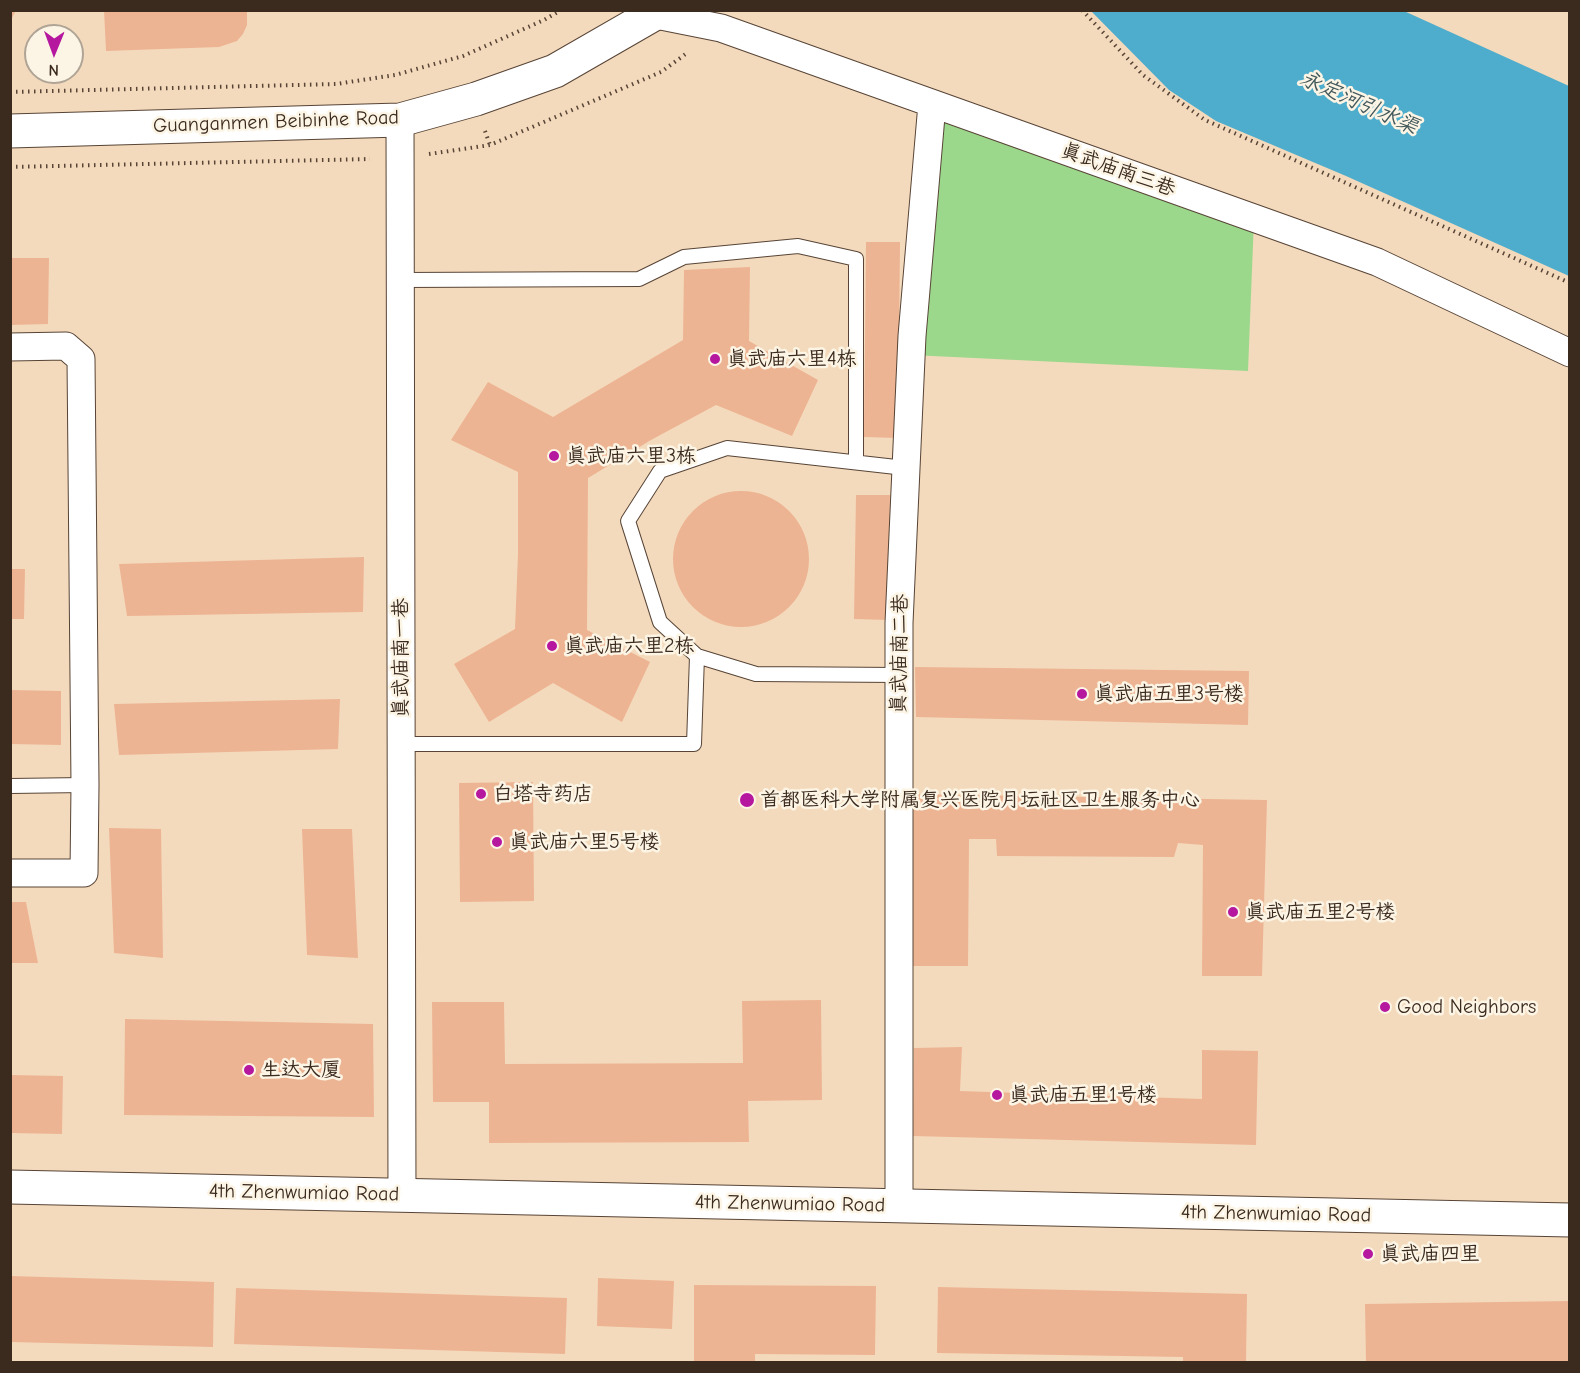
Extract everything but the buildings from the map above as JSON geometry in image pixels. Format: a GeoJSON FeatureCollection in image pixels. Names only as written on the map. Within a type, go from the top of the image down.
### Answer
{"type":"FeatureCollection","features":[{"type":"Feature","properties":{"kind":"street","name":"真武庙南三巷"},"geometry":{"type":"LineString","coordinates":[[655,12],[721,28],[1377,262],[1569,353]]}},
{"type":"Feature","properties":{"kind":"street","name":"Guanganmen Beibinhe Road"},"geometry":{"type":"LineString","coordinates":[[10,131],[400,120],[476,99],[555,72],[655,12]]}},
{"type":"Feature","properties":{"kind":"street","name":"真武庙南二巷"},"geometry":{"type":"LineString","coordinates":[[899,1206],[899,623],[912,336],[932,104]]}},
{"type":"Feature","properties":{"kind":"street","name":"真武庙南一巷"},"geometry":{"type":"LineString","coordinates":[[400,120],[402,1195]]}},
{"type":"Feature","properties":{"kind":"street"},"geometry":{"type":"LineString","coordinates":[[10,346],[66,346],[81,359],[84,785],[84,873],[10,873]]}},
{"type":"Feature","properties":{"kind":"street","name":"4th Zhenwumiao Road"},"geometry":{"type":"LineString","coordinates":[[10,1186],[1569,1220]]}},
{"type":"Feature","properties":{"kind":"lane"},"geometry":{"type":"LineString","coordinates":[[401,280],[639,279],[684,257],[798,246],[856,259],[856,462]]}},
{"type":"Feature","properties":{"kind":"lane"},"geometry":{"type":"LineString","coordinates":[[899,675],[756,674],[697,656],[660,622],[628,521],[660,471],[727,448],[905,468]]}},
{"type":"Feature","properties":{"kind":"lane"},"geometry":{"type":"LineString","coordinates":[[401,744],[694,744],[697,656]]}},
{"type":"Feature","properties":{"kind":"lane"},"geometry":{"type":"LineString","coordinates":[[10,786],[84,785]]}},
{"type":"Feature","properties":{"kind":"path"},"geometry":{"type":"LineString","coordinates":[[10,93],[336,84],[395,75],[463,56],[544,21],[561,10]]}},
{"type":"Feature","properties":{"kind":"path"},"geometry":{"type":"LineString","coordinates":[[1082,10],[1143,75],[1205,120],[1569,283]]}},
{"type":"Feature","properties":{"kind":"green space"},"geometry":{"type":"Polygon","coordinates":[[[932,104],[1254,219],[1248,371],[911,355],[932,104]]]}},
{"type":"Feature","properties":{"kind":"water","name":"永定河引水渠"},"geometry":{"type":"Polygon","coordinates":[[[1091,11],[1404,11],[1569,86],[1569,276],[1346,176],[1216,121],[1169,90],[1091,11]]]}},
{"type":"Feature","properties":{"kind":"place","name":"真武庙六里4栋"},"geometry":{"type":"Point","coordinates":[715,359]}},
{"type":"Feature","properties":{"kind":"place","name":"真武庙六里3栋"},"geometry":{"type":"Point","coordinates":[554,456]}},
{"type":"Feature","properties":{"kind":"place","name":"真武庙六里2栋"},"geometry":{"type":"Point","coordinates":[552,646]}},
{"type":"Feature","properties":{"kind":"place","name":"真武庙五里3号楼"},"geometry":{"type":"Point","coordinates":[1082,694]}},
{"type":"Feature","properties":{"kind":"place","name":"白塔寺药店"},"geometry":{"type":"Point","coordinates":[481,794]}},
{"type":"Feature","properties":{"kind":"place","name":"首都医科大学附属复兴医院月坛社区卫生服务中心"},"geometry":{"type":"Point","coordinates":[747,800]}},
{"type":"Feature","properties":{"kind":"place","name":"真武庙六里5号楼"},"geometry":{"type":"Point","coordinates":[497,842]}},
{"type":"Feature","properties":{"kind":"place","name":"真武庙五里2号楼"},"geometry":{"type":"Point","coordinates":[1233,912]}},
{"type":"Feature","properties":{"kind":"place","name":"Good Neighbors"},"geometry":{"type":"Point","coordinates":[1385,1007]}},
{"type":"Feature","properties":{"kind":"place","name":"生达大厦"},"geometry":{"type":"Point","coordinates":[249,1070]}},
{"type":"Feature","properties":{"kind":"place","name":"真武庙五里1号楼"},"geometry":{"type":"Point","coordinates":[997,1095]}},
{"type":"Feature","properties":{"kind":"place","name":"真武庙四里"},"geometry":{"type":"Point","coordinates":[1368,1254]}}]}
